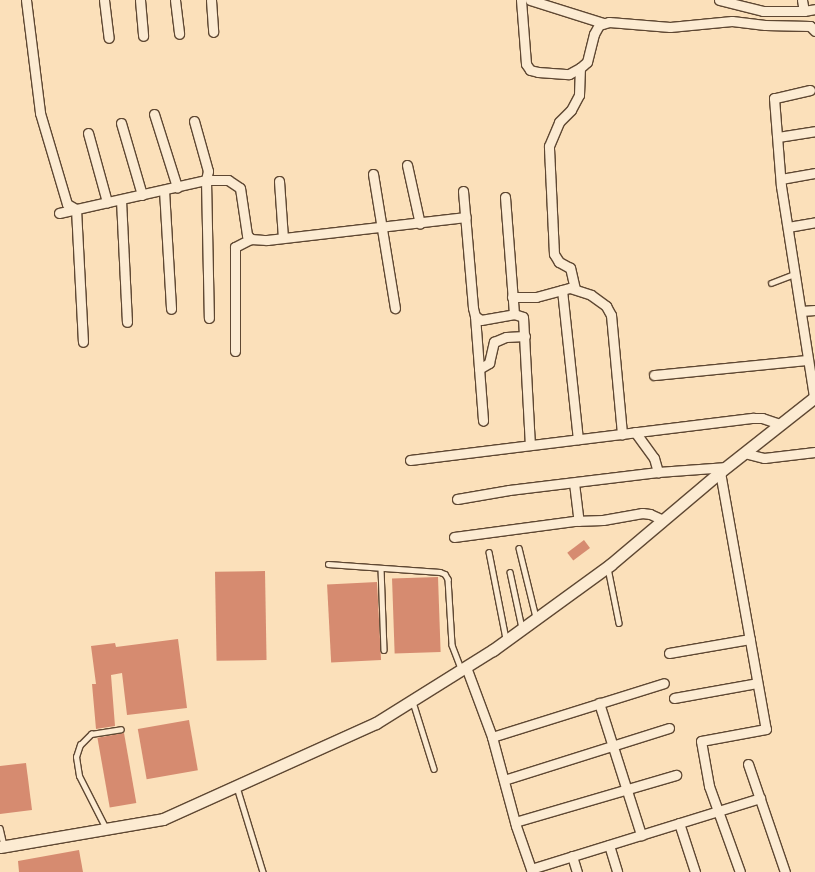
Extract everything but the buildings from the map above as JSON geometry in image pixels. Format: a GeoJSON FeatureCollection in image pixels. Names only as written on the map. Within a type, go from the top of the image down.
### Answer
{"type":"FeatureCollection","features":[{"type":"Feature","properties":{"kind":"main road"},"geometry":{"type":"LineString","coordinates":[[2,847],[163,819],[376,723],[507,640],[608,566],[814,397]]}},
{"type":"Feature","properties":{"kind":"street"},"geometry":{"type":"LineString","coordinates":[[26,0],[40,113],[67,204],[76,209]]}},
{"type":"Feature","properties":{"kind":"street"},"geometry":{"type":"LineString","coordinates":[[104,0],[109,38]]}},
{"type":"Feature","properties":{"kind":"street"},"geometry":{"type":"LineString","coordinates":[[140,0],[143,36]]}},
{"type":"Feature","properties":{"kind":"street"},"geometry":{"type":"LineString","coordinates":[[175,0],[179,34]]}},
{"type":"Feature","properties":{"kind":"street"},"geometry":{"type":"LineString","coordinates":[[211,0],[213,32]]}},
{"type":"Feature","properties":{"kind":"street"},"geometry":{"type":"LineString","coordinates":[[521,0],[525,56],[530,70],[569,74],[580,68],[586,62],[594,34],[603,23]]}},
{"type":"Feature","properties":{"kind":"street"},"geometry":{"type":"LineString","coordinates":[[530,0],[603,23],[678,27],[732,22],[810,26],[815,30]]}},
{"type":"Feature","properties":{"kind":"street"},"geometry":{"type":"LineString","coordinates":[[719,0],[763,11],[804,11],[815,9]]}},
{"type":"Feature","properties":{"kind":"street"},"geometry":{"type":"LineString","coordinates":[[761,0],[763,11]]}},
{"type":"Feature","properties":{"kind":"street"},"geometry":{"type":"LineString","coordinates":[[802,0],[804,11]]}},
{"type":"Feature","properties":{"kind":"street"},"geometry":{"type":"LineString","coordinates":[[575,289],[570,268],[559,262],[554,254],[549,146],[559,122],[571,110],[579,95],[580,68]]}},
{"type":"Feature","properties":{"kind":"street"},"geometry":{"type":"LineString","coordinates":[[810,90],[774,98],[781,179],[801,311],[810,356],[814,397]]}},
{"type":"Feature","properties":{"kind":"street"},"geometry":{"type":"LineString","coordinates":[[154,114],[177,187]]}},
{"type":"Feature","properties":{"kind":"street"},"geometry":{"type":"LineString","coordinates":[[194,121],[208,171],[206,180],[209,318]]}},
{"type":"Feature","properties":{"kind":"street"},"geometry":{"type":"LineString","coordinates":[[121,123],[142,195]]}},
{"type":"Feature","properties":{"kind":"street"},"geometry":{"type":"LineString","coordinates":[[778,137],[815,131]]}},
{"type":"Feature","properties":{"kind":"street"},"geometry":{"type":"LineString","coordinates":[[88,133],[107,202]]}},
{"type":"Feature","properties":{"kind":"street"},"geometry":{"type":"LineString","coordinates":[[407,165],[420,224]]}},
{"type":"Feature","properties":{"kind":"street"},"geometry":{"type":"LineString","coordinates":[[781,179],[814,173]]}},
{"type":"Feature","properties":{"kind":"street"},"geometry":{"type":"LineString","coordinates":[[372,174],[395,308]]}},
{"type":"Feature","properties":{"kind":"street"},"geometry":{"type":"LineString","coordinates":[[59,212],[206,180],[228,180],[240,188],[247,235],[255,241],[420,224],[466,217]]}},
{"type":"Feature","properties":{"kind":"street"},"geometry":{"type":"LineString","coordinates":[[279,181],[283,238]]}},
{"type":"Feature","properties":{"kind":"street"},"geometry":{"type":"LineString","coordinates":[[164,190],[171,309]]}},
{"type":"Feature","properties":{"kind":"street"},"geometry":{"type":"LineString","coordinates":[[463,191],[472,308],[476,316],[483,420]]}},
{"type":"Feature","properties":{"kind":"street"},"geometry":{"type":"LineString","coordinates":[[505,197],[514,314]]}},
{"type":"Feature","properties":{"kind":"street"},"geometry":{"type":"LineString","coordinates":[[121,200],[127,322]]}},
{"type":"Feature","properties":{"kind":"street"},"geometry":{"type":"LineString","coordinates":[[76,209],[83,342]]}},
{"type":"Feature","properties":{"kind":"street"},"geometry":{"type":"LineString","coordinates":[[788,227],[815,222]]}},
{"type":"Feature","properties":{"kind":"street"},"geometry":{"type":"LineString","coordinates":[[235,351],[233,252],[235,247],[251,239]]}},
{"type":"Feature","properties":{"kind":"street"},"geometry":{"type":"LineString","coordinates":[[512,297],[536,297],[562,290],[575,289],[603,302],[610,311],[622,434]]}},
{"type":"Feature","properties":{"kind":"street"},"geometry":{"type":"LineString","coordinates":[[562,290],[578,439]]}},
{"type":"Feature","properties":{"kind":"street"},"geometry":{"type":"LineString","coordinates":[[801,311],[815,310]]}},
{"type":"Feature","properties":{"kind":"street"},"geometry":{"type":"LineString","coordinates":[[476,316],[477,319],[490,319],[514,314],[522,318],[525,336],[530,445]]}},
{"type":"Feature","properties":{"kind":"street"},"geometry":{"type":"LineString","coordinates":[[479,369],[489,363],[494,342],[506,337],[525,336]]}},
{"type":"Feature","properties":{"kind":"street"},"geometry":{"type":"LineString","coordinates":[[654,375],[810,356]]}},
{"type":"Feature","properties":{"kind":"street"},"geometry":{"type":"LineString","coordinates":[[410,460],[753,418],[762,418],[779,424]]}},
{"type":"Feature","properties":{"kind":"street"},"geometry":{"type":"LineString","coordinates":[[635,432],[654,458],[658,472]]}},
{"type":"Feature","properties":{"kind":"street"},"geometry":{"type":"LineString","coordinates":[[744,454],[764,458],[815,452]]}},
{"type":"Feature","properties":{"kind":"street"},"geometry":{"type":"LineString","coordinates":[[457,499],[493,492],[658,472],[724,469],[766,730],[701,741],[709,786],[720,811],[740,872]]}},
{"type":"Feature","properties":{"kind":"street"},"geometry":{"type":"LineString","coordinates":[[574,483],[579,521]]}},
{"type":"Feature","properties":{"kind":"street"},"geometry":{"type":"LineString","coordinates":[[454,537],[579,521],[603,520],[642,513],[650,514],[663,520]]}},
{"type":"Feature","properties":{"kind":"street"},"geometry":{"type":"LineString","coordinates":[[669,653],[750,639]]}},
{"type":"Feature","properties":{"kind":"street"},"geometry":{"type":"LineString","coordinates":[[464,668],[492,737],[515,822],[532,871],[572,856],[760,798]]}},
{"type":"Feature","properties":{"kind":"street"},"geometry":{"type":"LineString","coordinates":[[492,737],[664,683]]}},
{"type":"Feature","properties":{"kind":"street"},"geometry":{"type":"LineString","coordinates":[[674,698],[757,683]]}},
{"type":"Feature","properties":{"kind":"street"},"geometry":{"type":"LineString","coordinates":[[599,703],[641,835]]}},
{"type":"Feature","properties":{"kind":"street"},"geometry":{"type":"LineString","coordinates":[[504,780],[669,728]]}},
{"type":"Feature","properties":{"kind":"street"},"geometry":{"type":"LineString","coordinates":[[748,764],[785,872]]}},
{"type":"Feature","properties":{"kind":"street"},"geometry":{"type":"LineString","coordinates":[[515,822],[676,775]]}},
{"type":"Feature","properties":{"kind":"street"},"geometry":{"type":"LineString","coordinates":[[679,824],[695,872]]}},
{"type":"Feature","properties":{"kind":"street"},"geometry":{"type":"LineString","coordinates":[[609,845],[617,872]]}},
{"type":"Feature","properties":{"kind":"street"},"geometry":{"type":"LineString","coordinates":[[572,856],[577,872]]}},
{"type":"Feature","properties":{"kind":"lane"},"geometry":{"type":"LineString","coordinates":[[771,283],[795,274]]}},
{"type":"Feature","properties":{"kind":"lane"},"geometry":{"type":"LineString","coordinates":[[518,548],[537,618]]}},
{"type":"Feature","properties":{"kind":"lane"},"geometry":{"type":"LineString","coordinates":[[489,552],[507,640]]}},
{"type":"Feature","properties":{"kind":"lane"},"geometry":{"type":"LineString","coordinates":[[328,564],[440,572],[445,574],[448,579],[452,645],[464,668]]}},
{"type":"Feature","properties":{"kind":"lane"},"geometry":{"type":"LineString","coordinates":[[608,566],[620,623]]}},
{"type":"Feature","properties":{"kind":"lane"},"geometry":{"type":"LineString","coordinates":[[381,568],[384,650]]}},
{"type":"Feature","properties":{"kind":"lane"},"geometry":{"type":"LineString","coordinates":[[510,572],[522,629]]}},
{"type":"Feature","properties":{"kind":"lane"},"geometry":{"type":"LineString","coordinates":[[412,700],[434,769]]}},
{"type":"Feature","properties":{"kind":"lane"},"geometry":{"type":"LineString","coordinates":[[107,830],[79,776],[76,757],[80,745],[91,734],[121,729]]}},
{"type":"Feature","properties":{"kind":"lane"},"geometry":{"type":"LineString","coordinates":[[236,786],[263,872]]}},
{"type":"Feature","properties":{"kind":"lane"},"geometry":{"type":"LineString","coordinates":[[0,828],[2,847]]}}]}
